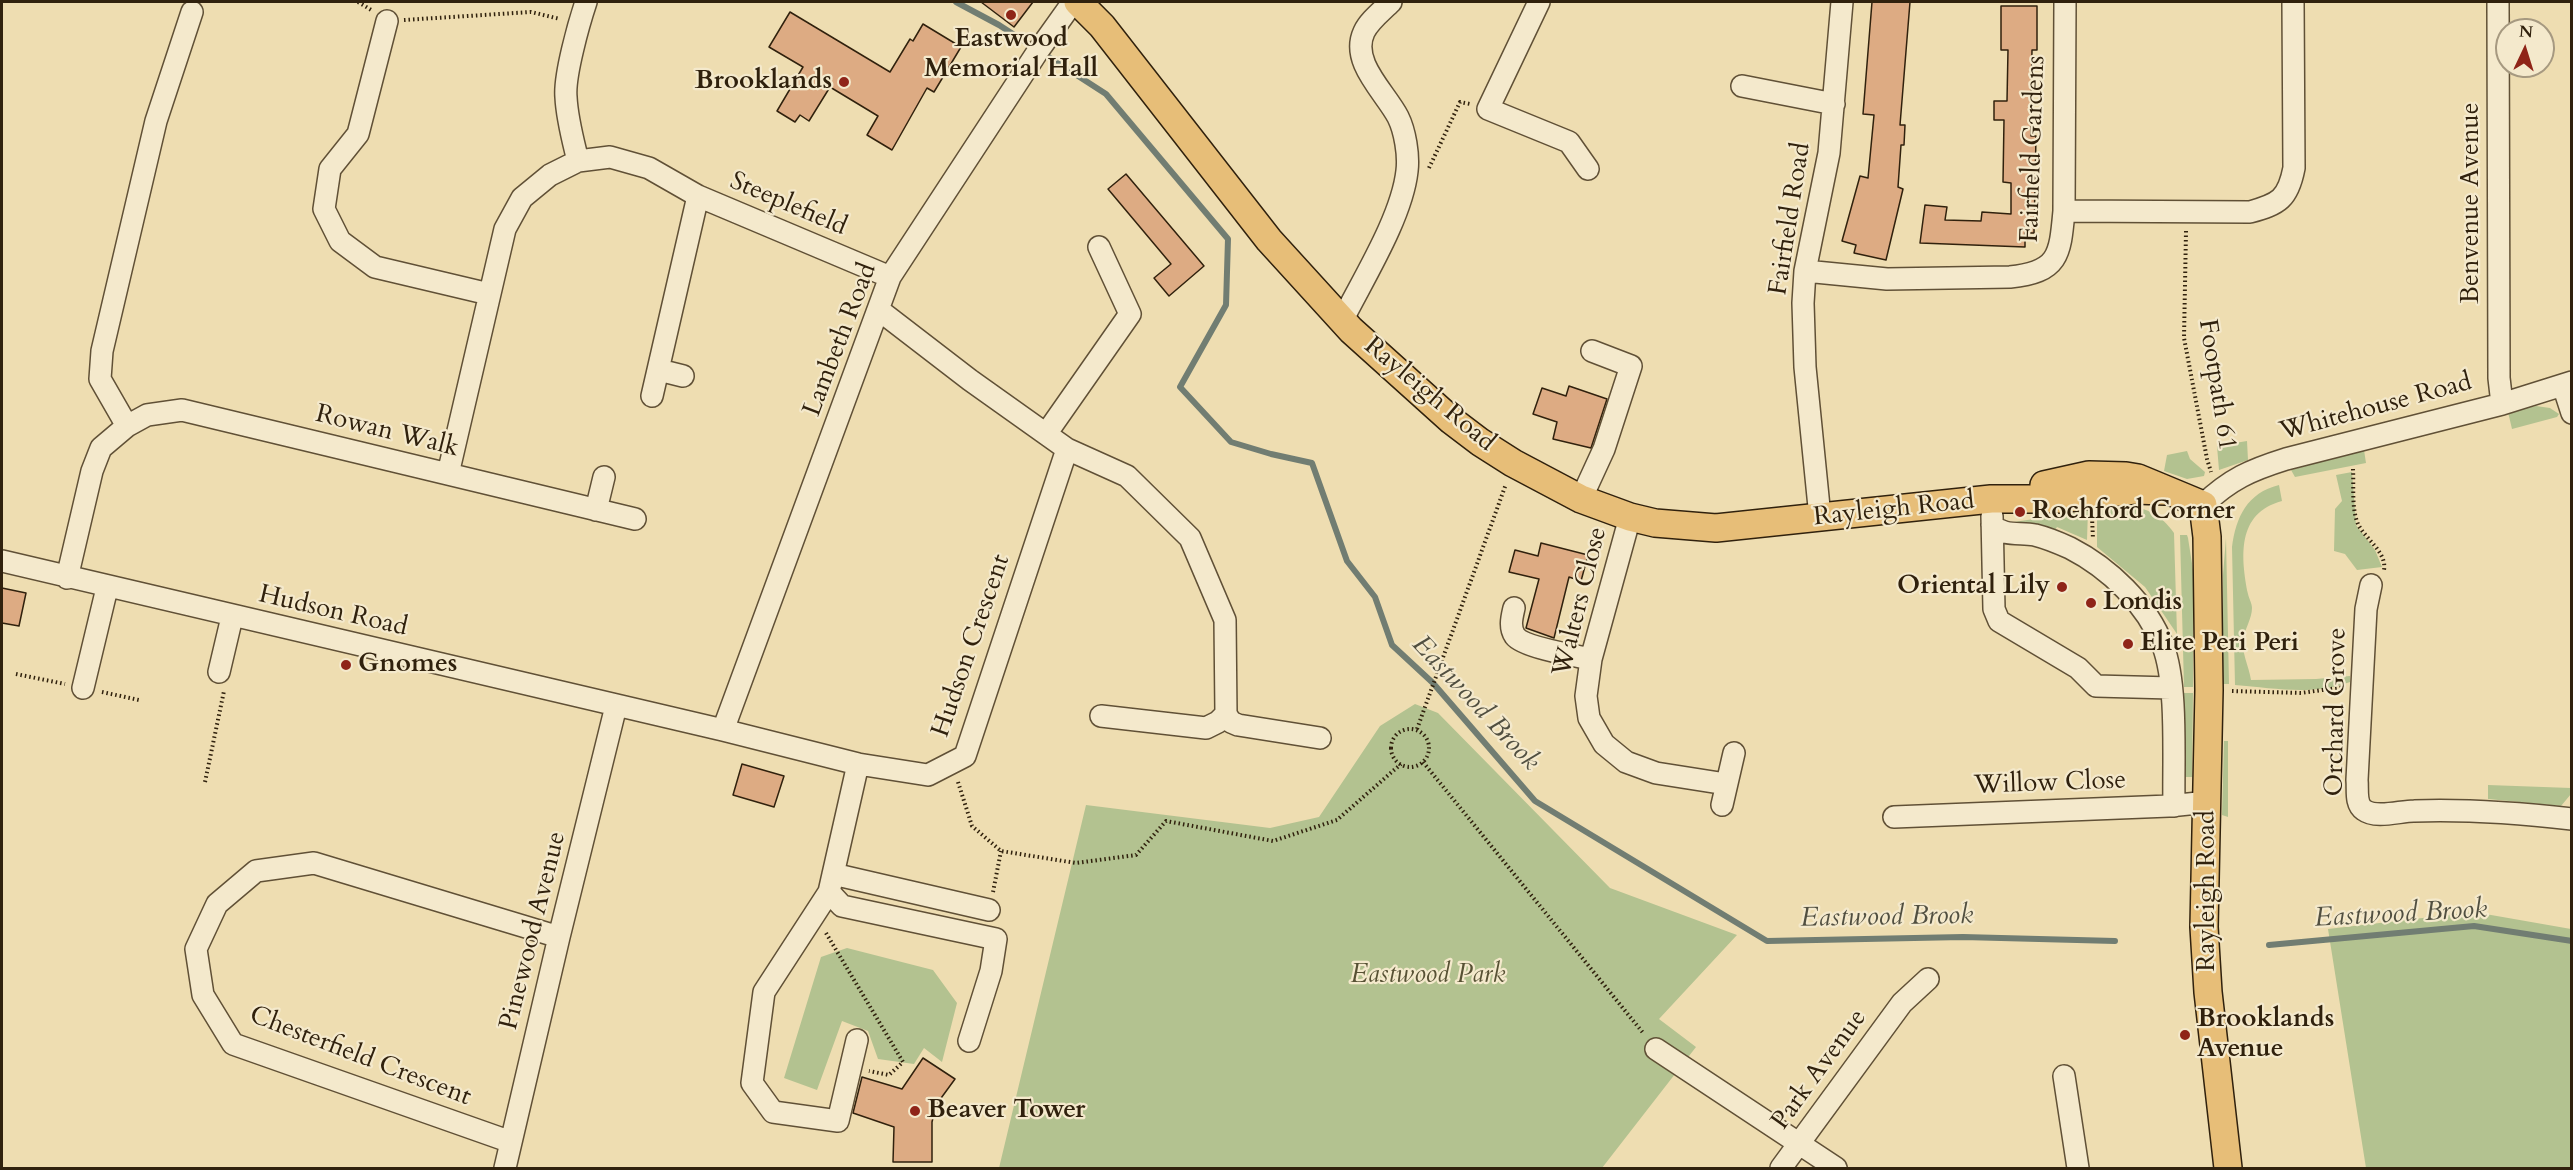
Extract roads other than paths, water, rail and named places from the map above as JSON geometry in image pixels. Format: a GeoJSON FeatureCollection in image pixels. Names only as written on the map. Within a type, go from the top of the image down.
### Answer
{"type":"FeatureCollection","features":[{"type":"Feature","properties":{"kind":"main road","name":"Rayleigh Road"},"geometry":{"type":"LineString","coordinates":[[1078,2],[1102,26],[1269,240],[1342,321],[1451,420],[1513,463],[1581,499],[1630,517],[1681,526],[1716,528],[1820,518],[1992,512],[2059,499],[2134,490],[2165,491],[2211,497],[2207,537],[2208,802],[2205,948],[2228,1168]]}},
{"type":"Feature","properties":{"kind":"street"},"geometry":{"type":"LineString","coordinates":[[578,161],[565,95],[579,23],[586,2]]}},
{"type":"Feature","properties":{"kind":"street","name":"Lambeth Road"},"geometry":{"type":"LineString","coordinates":[[723,730],[890,277],[1038,51],[1073,2]]}},
{"type":"Feature","properties":{"kind":"street"},"geometry":{"type":"LineString","coordinates":[[1342,321],[1389,228],[1400,201],[1407,170],[1405,142],[1399,119],[1361,56],[1365,29],[1391,2]]}},
{"type":"Feature","properties":{"kind":"street"},"geometry":{"type":"LineString","coordinates":[[1539,2],[1488,109],[1569,142],[1588,169]]}},
{"type":"Feature","properties":{"kind":"street","name":"Fairfield Road"},"geometry":{"type":"LineString","coordinates":[[1820,518],[1803,335],[1806,271],[1823,194],[1834,105],[1842,2]]}},
{"type":"Feature","properties":{"kind":"street","name":"Fairfield Gardens"},"geometry":{"type":"LineString","coordinates":[[1806,271],[1887,279],[2030,275],[2044,270],[2056,258],[2061,243],[2064,211],[2065,2]]}},
{"type":"Feature","properties":{"kind":"street"},"geometry":{"type":"LineString","coordinates":[[2064,211],[2250,212],[2269,207],[2284,197],[2291,184],[2294,168],[2293,2]]}},
{"type":"Feature","properties":{"kind":"street","name":"Benvenue Avenue"},"geometry":{"type":"LineString","coordinates":[[2499,2],[2499,378],[2502,404]]}},
{"type":"Feature","properties":{"kind":"street"},"geometry":{"type":"LineString","coordinates":[[128,426],[100,379],[102,351],[156,121],[192,12]]}},
{"type":"Feature","properties":{"kind":"street"},"geometry":{"type":"LineString","coordinates":[[387,21],[358,134],[330,169],[324,209],[340,241],[375,267],[489,294]]}},
{"type":"Feature","properties":{"kind":"street"},"geometry":{"type":"LineString","coordinates":[[1742,86],[1834,105]]}},
{"type":"Feature","properties":{"kind":"street","name":"Steeplefield"},"geometry":{"type":"LineString","coordinates":[[448,474],[505,229],[522,198],[550,175],[578,161],[610,157],[649,168],[698,196],[890,277]]}},
{"type":"Feature","properties":{"kind":"street","name":"Steeplefield"},"geometry":{"type":"LineString","coordinates":[[652,396],[698,196]]}},
{"type":"Feature","properties":{"kind":"street"},"geometry":{"type":"LineString","coordinates":[[1046,434],[1130,314],[1099,247]]}},
{"type":"Feature","properties":{"kind":"street"},"geometry":{"type":"LineString","coordinates":[[879,310],[970,380],[1067,449],[1127,476],[1190,538],[1225,620],[1226,714],[1231,722],[1320,738]]}},
{"type":"Feature","properties":{"kind":"street"},"geometry":{"type":"LineString","coordinates":[[1581,499],[1604,449],[1631,366],[1593,351]]}},
{"type":"Feature","properties":{"kind":"street"},"geometry":{"type":"LineString","coordinates":[[659,370],[683,376]]}},
{"type":"Feature","properties":{"kind":"street"},"geometry":{"type":"LineString","coordinates":[[2567,384],[2571,413]]}},
{"type":"Feature","properties":{"kind":"street","name":"Whitehouse Road"},"geometry":{"type":"LineString","coordinates":[[2211,497],[2242,475],[2286,459],[2502,404],[2567,384]]}},
{"type":"Feature","properties":{"kind":"street","name":"Rowan Walk"},"geometry":{"type":"LineString","coordinates":[[67,578],[92,471],[101,448],[128,426],[147,416],[182,410],[635,519]]}},
{"type":"Feature","properties":{"kind":"street","name":"Hudson Crescent"},"geometry":{"type":"LineString","coordinates":[[723,730],[858,764],[928,775],[965,756],[1067,449]]}},
{"type":"Feature","properties":{"kind":"street"},"geometry":{"type":"LineString","coordinates":[[596,510],[604,477]]}},
{"type":"Feature","properties":{"kind":"street"},"geometry":{"type":"LineString","coordinates":[[1992,512],[1994,609],[1999,621],[2078,668],[2096,686],[2171,688]]}},
{"type":"Feature","properties":{"kind":"street"},"geometry":{"type":"LineString","coordinates":[[1992,512],[2005,533],[2036,536],[2069,548],[2115,579],[2156,630],[2164,647],[2171,688],[2174,806]]}},
{"type":"Feature","properties":{"kind":"street","name":"Walters Close"},"geometry":{"type":"LineString","coordinates":[[1630,517],[1591,659],[1586,696],[1589,718],[1596,733],[1614,754],[1632,765],[1656,773],[1726,784]]}},
{"type":"Feature","properties":{"kind":"street","name":"Hudson Road"},"geometry":{"type":"LineString","coordinates":[[2,561],[107,588],[723,730]]}},
{"type":"Feature","properties":{"kind":"street","name":"Orchard Grove"},"geometry":{"type":"LineString","coordinates":[[2371,585],[2366,609],[2358,803],[2366,812],[2373,814],[2440,810],[2488,811],[2571,819]]}},
{"type":"Feature","properties":{"kind":"street"},"geometry":{"type":"LineString","coordinates":[[83,688],[107,588]]}},
{"type":"Feature","properties":{"kind":"street"},"geometry":{"type":"LineString","coordinates":[[1514,608],[1511,622],[1513,631],[1522,642],[1591,659]]}},
{"type":"Feature","properties":{"kind":"street"},"geometry":{"type":"LineString","coordinates":[[219,672],[232,617]]}},
{"type":"Feature","properties":{"kind":"street","name":"Pinewood Avenue"},"geometry":{"type":"LineString","coordinates":[[505,1168],[616,706]]}},
{"type":"Feature","properties":{"kind":"street"},"geometry":{"type":"LineString","coordinates":[[1101,716],[1206,728],[1218,722],[1226,714]]}},
{"type":"Feature","properties":{"kind":"street"},"geometry":{"type":"LineString","coordinates":[[1722,805],[1734,753]]}},
{"type":"Feature","properties":{"kind":"street"},"geometry":{"type":"LineString","coordinates":[[857,1040],[838,1121],[773,1112],[752,1083],[764,992],[815,914],[831,883],[858,764]]}},
{"type":"Feature","properties":{"kind":"street","name":"Willow Close"},"geometry":{"type":"LineString","coordinates":[[1893,817],[2174,806],[2208,802]]}},
{"type":"Feature","properties":{"kind":"street","name":"Chesterfield Crescent"},"geometry":{"type":"LineString","coordinates":[[511,1142],[234,1044],[203,995],[196,949],[216,904],[256,871],[314,863],[559,937]]}},
{"type":"Feature","properties":{"kind":"street"},"geometry":{"type":"LineString","coordinates":[[831,883],[989,910]]}},
{"type":"Feature","properties":{"kind":"street"},"geometry":{"type":"LineString","coordinates":[[831,883],[842,906],[996,939],[991,971],[969,1041]]}},
{"type":"Feature","properties":{"kind":"street","name":"Park Avenue"},"geometry":{"type":"LineString","coordinates":[[1781,1168],[1902,1003],[1928,979]]}},
{"type":"Feature","properties":{"kind":"street"},"geometry":{"type":"LineString","coordinates":[[1656,1049],[1836,1168]]}},
{"type":"Feature","properties":{"kind":"street"},"geometry":{"type":"LineString","coordinates":[[2064,1076],[2078,1168]]}},
{"type":"Feature","properties":{"kind":"waterway","name":"Eastwood Brook"},"geometry":{"type":"LineString","coordinates":[[956,2],[999,25],[1106,94],[1228,239],[1226,305],[1180,387],[1231,442],[1312,463],[1347,561],[1375,597],[1392,645],[1433,683],[1535,801],[1767,941],[1963,937],[2115,941]]}},
{"type":"Feature","properties":{"kind":"waterway","name":"Eastwood Brook"},"geometry":{"type":"LineString","coordinates":[[2269,945],[2474,926],[2572,941]]}},
{"type":"Feature","properties":{"kind":"place","name":"Eastwood Memorial Hall"},"geometry":{"type":"Point","coordinates":[1011,15]}},
{"type":"Feature","properties":{"kind":"place","name":"Brooklands"},"geometry":{"type":"Point","coordinates":[844,82]}},
{"type":"Feature","properties":{"kind":"place","name":"Rochford Corner"},"geometry":{"type":"Point","coordinates":[2020,512]}},
{"type":"Feature","properties":{"kind":"place","name":"Oriental Lily"},"geometry":{"type":"Point","coordinates":[2062,587]}},
{"type":"Feature","properties":{"kind":"place","name":"Londis"},"geometry":{"type":"Point","coordinates":[2091,603]}},
{"type":"Feature","properties":{"kind":"place","name":"Elite Peri Peri"},"geometry":{"type":"Point","coordinates":[2128,644]}},
{"type":"Feature","properties":{"kind":"place","name":"Gnomes"},"geometry":{"type":"Point","coordinates":[346,665]}},
{"type":"Feature","properties":{"kind":"place","name":"Brooklands Avenue"},"geometry":{"type":"Point","coordinates":[2185,1035]}},
{"type":"Feature","properties":{"kind":"place","name":"Beaver Tower"},"geometry":{"type":"Point","coordinates":[915,1111]}},
{"type":"Feature","properties":{"kind":"park label","name":"Eastwood Park"},"geometry":{"type":"Point","coordinates":[1428,976]}}]}
